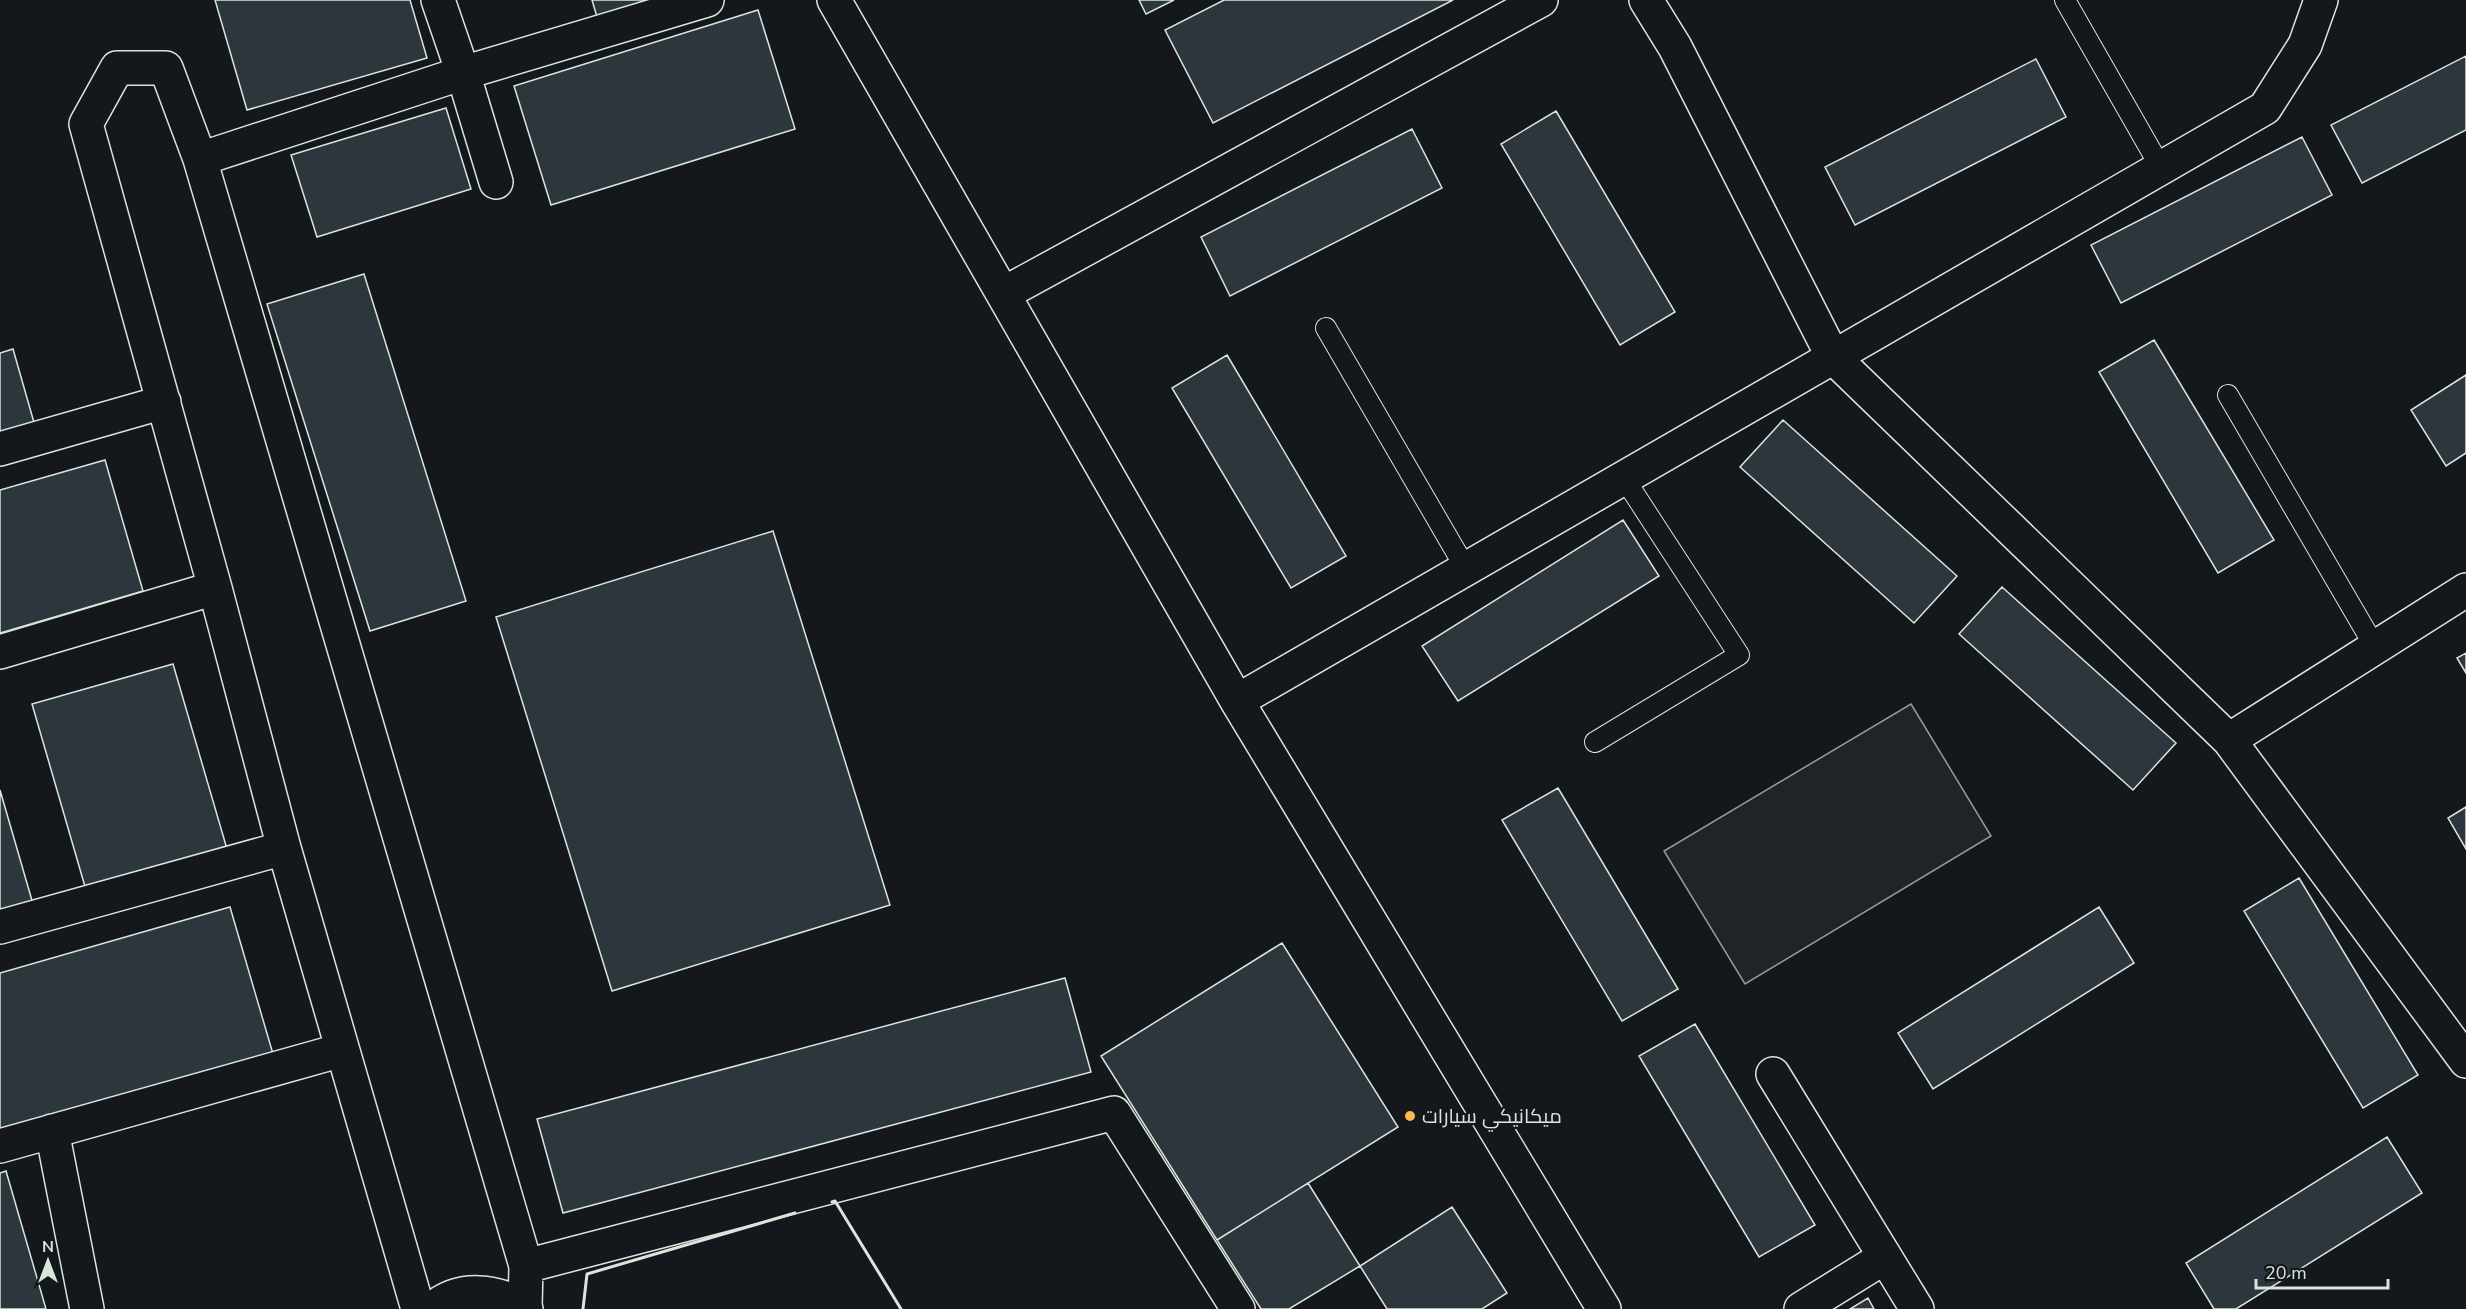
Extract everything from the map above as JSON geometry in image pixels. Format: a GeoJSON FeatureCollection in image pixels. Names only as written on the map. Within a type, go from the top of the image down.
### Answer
{"type":"FeatureCollection","features":[{"type":"Feature","properties":{"kind":"street"},"geometry":{"type":"LineString","coordinates":[[438,0],[464,73],[496,182]]}},
{"type":"Feature","properties":{"kind":"street"},"geometry":{"type":"LineString","coordinates":[[200,159],[464,73],[707,0]]}},
{"type":"Feature","properties":{"kind":"street"},"geometry":{"type":"LineString","coordinates":[[834,0],[1237,701],[1603,1309]]}},
{"type":"Feature","properties":{"kind":"street"},"geometry":{"type":"LineString","coordinates":[[1003,294],[1541,0]]}},
{"type":"Feature","properties":{"kind":"street"},"geometry":{"type":"LineString","coordinates":[[1646,0],[1675,47],[1833,357],[2229,740],[2466,1061]]}},
{"type":"Feature","properties":{"kind":"street"},"geometry":{"type":"LineString","coordinates":[[1237,701],[2265,108],[2305,45],[2321,0]]}},
{"type":"Feature","properties":{"kind":"street"},"geometry":{"type":"LineString","coordinates":[[418,1309],[284,848],[215,588],[86,124],[117,68],[166,68],[200,159],[526,1266],[526,1308],[505,1296],[482,1292],[459,1295],[432,1309]]}},
{"type":"Feature","properties":{"kind":"street"},"geometry":{"type":"LineString","coordinates":[[0,449],[164,402]]}},
{"type":"Feature","properties":{"kind":"street"},"geometry":{"type":"LineString","coordinates":[[0,652],[215,588]]}},
{"type":"Feature","properties":{"kind":"street"},"geometry":{"type":"LineString","coordinates":[[2229,740],[2466,590]]}},
{"type":"Feature","properties":{"kind":"street"},"geometry":{"type":"LineString","coordinates":[[0,927],[284,848]]}},
{"type":"Feature","properties":{"kind":"street"},"geometry":{"type":"LineString","coordinates":[[0,1146],[342,1050]]}},
{"type":"Feature","properties":{"kind":"street"},"geometry":{"type":"LineString","coordinates":[[1773,1074],[1917,1309]]}},
{"type":"Feature","properties":{"kind":"street"},"geometry":{"type":"LineString","coordinates":[[526,1266],[1114,1113],[1230,1306]]}},
{"type":"Feature","properties":{"kind":"street"},"geometry":{"type":"LineString","coordinates":[[52,1131],[87,1309]]}},
{"type":"Feature","properties":{"kind":"street"},"geometry":{"type":"LineString","coordinates":[[1801,1309],[1885,1257]]}},
{"type":"Feature","properties":{"kind":"lane"},"geometry":{"type":"LineString","coordinates":[[2066,0],[2161,168]]}},
{"type":"Feature","properties":{"kind":"lane"},"geometry":{"type":"LineString","coordinates":[[1326,328],[1466,569]]}},
{"type":"Feature","properties":{"kind":"lane"},"geometry":{"type":"LineString","coordinates":[[2228,395],[2375,647]]}},
{"type":"Feature","properties":{"kind":"lane"},"geometry":{"type":"LineString","coordinates":[[1595,742],[1739,655],[1624,478]]}},
{"type":"Feature","properties":{"kind":"shaded area"},"geometry":{"type":"Polygon","coordinates":[[[1911,704],[1991,836],[1745,984],[1664,851],[1911,704]]]}},
{"type":"Feature","properties":{"kind":"building"},"geometry":{"type":"Polygon","coordinates":[[[215,0],[410,0],[427,58],[247,110],[215,0]]]}},
{"type":"Feature","properties":{"kind":"building"},"geometry":{"type":"Polygon","coordinates":[[[592,0],[656,0],[597,17],[592,0]]]}},
{"type":"Feature","properties":{"kind":"building"},"geometry":{"type":"Polygon","coordinates":[[[1139,0],[1174,0],[1146,14],[1139,0]]]}},
{"type":"Feature","properties":{"kind":"building"},"geometry":{"type":"Polygon","coordinates":[[[1224,0],[1453,0],[1213,123],[1165,30],[1224,0]]]}},
{"type":"Feature","properties":{"kind":"building"},"geometry":{"type":"Polygon","coordinates":[[[758,10],[795,129],[551,205],[514,86],[758,10]]]}},
{"type":"Feature","properties":{"kind":"building"},"geometry":{"type":"Polygon","coordinates":[[[2466,56],[2466,130],[2362,183],[2331,125],[2466,56]]]}},
{"type":"Feature","properties":{"kind":"building"},"geometry":{"type":"Polygon","coordinates":[[[2036,59],[2066,117],[1855,225],[1825,167],[2036,59]]]}},
{"type":"Feature","properties":{"kind":"building"},"geometry":{"type":"Polygon","coordinates":[[[446,108],[471,189],[317,237],[291,155],[446,108]]]}},
{"type":"Feature","properties":{"kind":"building"},"geometry":{"type":"Polygon","coordinates":[[[1556,111],[1675,312],[1620,345],[1501,144],[1556,111]]]}},
{"type":"Feature","properties":{"kind":"building"},"geometry":{"type":"Polygon","coordinates":[[[1412,129],[1442,188],[1230,296],[1201,237],[1412,129]]]}},
{"type":"Feature","properties":{"kind":"building"},"geometry":{"type":"Polygon","coordinates":[[[2302,137],[2332,195],[2121,303],[2091,245],[2302,137]]]}},
{"type":"Feature","properties":{"kind":"building"},"geometry":{"type":"Polygon","coordinates":[[[364,274],[466,601],[370,631],[267,304],[364,274]]]}},
{"type":"Feature","properties":{"kind":"building"},"geometry":{"type":"Polygon","coordinates":[[[2154,340],[2274,540],[2218,573],[2099,372],[2154,340]]]}},
{"type":"Feature","properties":{"kind":"building"},"geometry":{"type":"Polygon","coordinates":[[[13,349],[35,426],[0,437],[0,353],[13,349]]]}},
{"type":"Feature","properties":{"kind":"building"},"geometry":{"type":"Polygon","coordinates":[[[1227,355],[1346,556],[1291,588],[1172,388],[1227,355]]]}},
{"type":"Feature","properties":{"kind":"building"},"geometry":{"type":"Polygon","coordinates":[[[2466,375],[2466,453],[2446,466],[2411,410],[2466,375]]]}},
{"type":"Feature","properties":{"kind":"building"},"geometry":{"type":"Polygon","coordinates":[[[1783,420],[1957,576],[1914,623],[1740,467],[1783,420]]]}},
{"type":"Feature","properties":{"kind":"building"},"geometry":{"type":"Polygon","coordinates":[[[105,460],[143,591],[0,633],[0,490],[105,460]]]}},
{"type":"Feature","properties":{"kind":"building"},"geometry":{"type":"Polygon","coordinates":[[[1623,520],[1659,576],[1458,701],[1422,646],[1623,520]]]}},
{"type":"Feature","properties":{"kind":"building"},"geometry":{"type":"Polygon","coordinates":[[[773,531],[890,905],[612,991],[496,617],[773,531]]]}},
{"type":"Feature","properties":{"kind":"building"},"geometry":{"type":"Polygon","coordinates":[[[2002,587],[2176,743],[2133,790],[1959,634],[2002,587]]]}},
{"type":"Feature","properties":{"kind":"building"},"geometry":{"type":"Polygon","coordinates":[[[2466,653],[2466,673],[2457,658],[2466,653]]]}},
{"type":"Feature","properties":{"kind":"building"},"geometry":{"type":"Polygon","coordinates":[[[173,664],[227,849],[86,890],[32,704],[173,664]]]}},
{"type":"Feature","properties":{"kind":"building"},"geometry":{"type":"Polygon","coordinates":[[[1558,788],[1678,989],[1622,1021],[1502,820],[1558,788]]]}},
{"type":"Feature","properties":{"kind":"building"},"geometry":{"type":"Polygon","coordinates":[[[0,790],[33,904],[0,913],[0,790]]]}},
{"type":"Feature","properties":{"kind":"building"},"geometry":{"type":"Polygon","coordinates":[[[2466,807],[2466,849],[2448,818],[2466,807]]]}},
{"type":"Feature","properties":{"kind":"building"},"geometry":{"type":"Polygon","coordinates":[[[2299,878],[2418,1075],[2363,1108],[2244,911],[2299,878]]]}},
{"type":"Feature","properties":{"kind":"building"},"geometry":{"type":"Polygon","coordinates":[[[230,907],[273,1054],[0,1133],[0,973],[230,907]]]}},
{"type":"Feature","properties":{"kind":"building"},"geometry":{"type":"Polygon","coordinates":[[[2099,907],[2134,963],[1933,1089],[1898,1033],[2099,907]]]}},
{"type":"Feature","properties":{"kind":"building"},"geometry":{"type":"Polygon","coordinates":[[[1282,943],[1398,1127],[1217,1240],[1101,1056],[1282,943]]]}},
{"type":"Feature","properties":{"kind":"building"},"geometry":{"type":"Polygon","coordinates":[[[1065,978],[1091,1072],[563,1213],[537,1119],[1065,978]]]}},
{"type":"Feature","properties":{"kind":"building"},"geometry":{"type":"Polygon","coordinates":[[[1695,1024],[1815,1225],[1759,1257],[1639,1056],[1695,1024]]]}},
{"type":"Feature","properties":{"kind":"building"},"geometry":{"type":"Polygon","coordinates":[[[2387,1137],[2422,1193],[2236,1309],[2214,1309],[2186,1263],[2387,1137]]]}},
{"type":"Feature","properties":{"kind":"building"},"geometry":{"type":"Polygon","coordinates":[[[6,1171],[46,1309],[0,1309],[0,1173],[6,1171]]]}},
{"type":"Feature","properties":{"kind":"building"},"geometry":{"type":"Polygon","coordinates":[[[1308,1183],[1360,1266],[1289,1309],[1261,1309],[1217,1240],[1308,1183]]]}},
{"type":"Feature","properties":{"kind":"building"},"geometry":{"type":"Polygon","coordinates":[[[1452,1207],[1507,1293],[1482,1309],[1387,1309],[1360,1266],[1452,1207]]]}},
{"type":"Feature","properties":{"kind":"building"},"geometry":{"type":"Polygon","coordinates":[[[1868,1298],[1874,1309],[1850,1309],[1868,1298]]]}},
{"type":"Feature","properties":{"kind":"wall"},"geometry":{"type":"LineString","coordinates":[[832,1202],[835,1201],[901,1309]]}},
{"type":"Feature","properties":{"kind":"wall"},"geometry":{"type":"LineString","coordinates":[[583,1309],[587,1274],[795,1213]]}},
{"type":"Feature","properties":{"kind":"place","name":"ميكانيكي سيارات"},"geometry":{"type":"Point","coordinates":[1410,1116]}}]}
